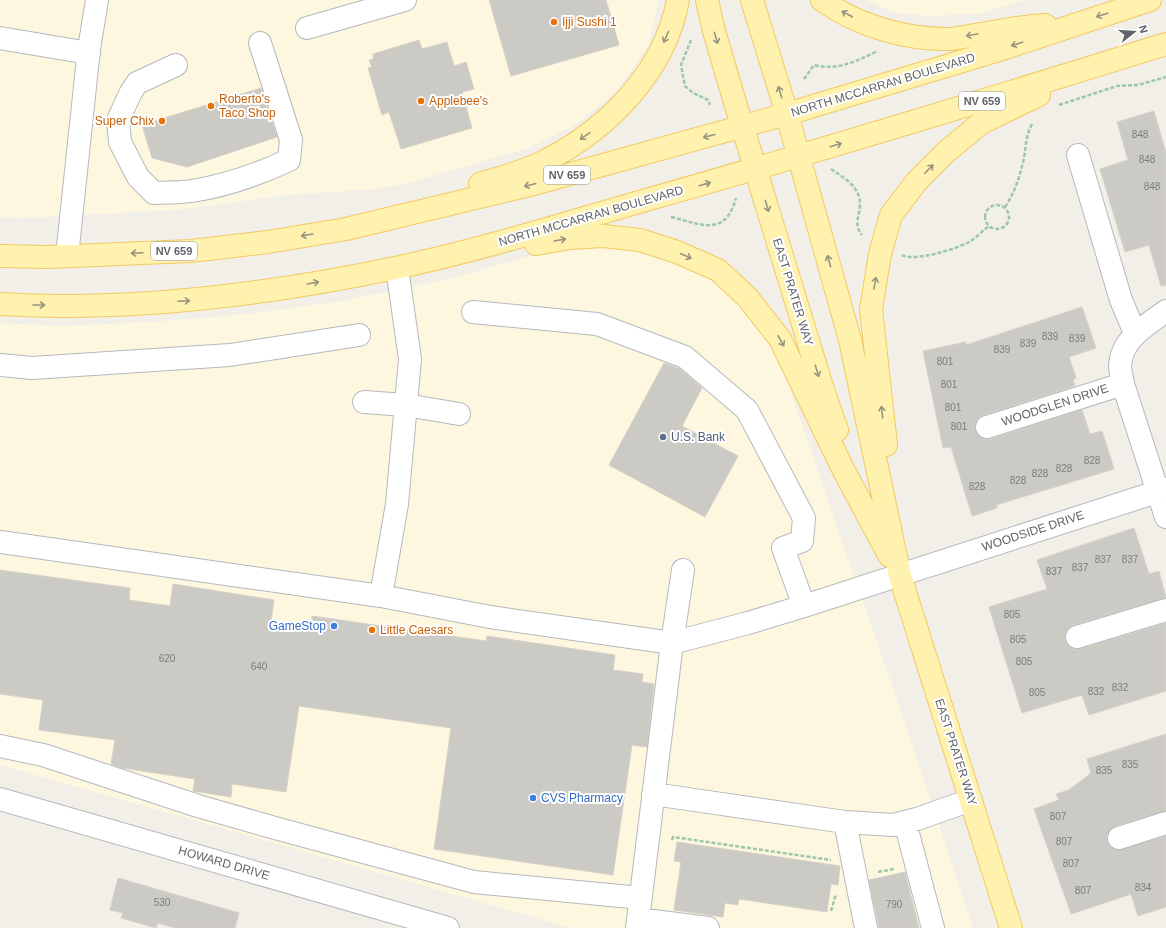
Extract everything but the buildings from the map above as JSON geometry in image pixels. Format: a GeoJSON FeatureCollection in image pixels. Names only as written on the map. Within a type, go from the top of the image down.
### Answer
{"type":"FeatureCollection","features":[{"type":"Feature","properties":{"kind":"main road"},"geometry":{"type":"LineString","coordinates":[[346,229],[546,161],[578,140],[604,122],[628,100],[648,73],[673,22],[678,0]]}},
{"type":"Feature","properties":{"kind":"main road","name":"EAST PRATER WAY"},"geometry":{"type":"LineString","coordinates":[[707,0],[714,31],[742,127],[824,393],[842,444],[900,576]]}},
{"type":"Feature","properties":{"kind":"main road","name":"EAST PRATER WAY"},"geometry":{"type":"LineString","coordinates":[[752,0],[787,114],[850,340],[900,576],[1011,928]]}},
{"type":"Feature","properties":{"kind":"main road"},"geometry":{"type":"LineString","coordinates":[[822,0],[856,19],[888,32],[918,36],[952,38],[1025,26],[1080,22]]}},
{"type":"Feature","properties":{"kind":"main road","name":"NORTH MCCARRAN BOULEVARD"},"geometry":{"type":"LineString","coordinates":[[0,256],[67,256],[191,250],[268,242],[346,229],[534,184],[742,127],[998,50],[1150,0]]}},
{"type":"Feature","properties":{"kind":"main road"},"geometry":{"type":"LineString","coordinates":[[900,576],[871,309],[880,254],[891,215],[917,181],[946,152],[981,123],[1023,102],[1162,46]]}},
{"type":"Feature","properties":{"kind":"main road","name":"NORTH MCCARRAN BOULEVARD"},"geometry":{"type":"LineString","coordinates":[[0,304],[96,306],[209,299],[290,288],[397,268],[490,244],[798,157],[1162,46]]}},
{"type":"Feature","properties":{"kind":"main road"},"geometry":{"type":"LineString","coordinates":[[397,268],[570,238],[602,236],[640,240],[677,252],[718,270],[747,297],[780,339],[844,471],[900,576]]}},
{"type":"Feature","properties":{"kind":"street"},"geometry":{"type":"LineString","coordinates":[[67,256],[89,53],[97,0]]}},
{"type":"Feature","properties":{"kind":"street"},"geometry":{"type":"LineString","coordinates":[[307,28],[405,0]]}},
{"type":"Feature","properties":{"kind":"street"},"geometry":{"type":"LineString","coordinates":[[0,38],[89,53]]}},
{"type":"Feature","properties":{"kind":"street"},"geometry":{"type":"LineString","coordinates":[[176,64],[137,83],[131,92],[118,120],[120,142],[138,177],[154,193],[191,191],[224,183],[268,169],[289,160],[291,140],[260,43]]}},
{"type":"Feature","properties":{"kind":"street"},"geometry":{"type":"LineString","coordinates":[[1078,155],[1121,300],[1135,333]]}},
{"type":"Feature","properties":{"kind":"street"},"geometry":{"type":"LineString","coordinates":[[382,596],[397,504],[410,359],[397,268]]}},
{"type":"Feature","properties":{"kind":"street"},"geometry":{"type":"LineString","coordinates":[[473,312],[597,324],[685,357],[747,410],[804,518],[802,541],[783,548],[804,606]]}},
{"type":"Feature","properties":{"kind":"street"},"geometry":{"type":"LineString","coordinates":[[1166,312],[1135,333],[1125,348],[1120,365],[1123,384],[1162,490],[1166,516]]}},
{"type":"Feature","properties":{"kind":"street"},"geometry":{"type":"LineString","coordinates":[[0,365],[32,368],[230,355],[359,335]]}},
{"type":"Feature","properties":{"kind":"street","name":"WOODGLEN DRIVE"},"geometry":{"type":"LineString","coordinates":[[987,427],[1123,384]]}},
{"type":"Feature","properties":{"kind":"street"},"geometry":{"type":"LineString","coordinates":[[364,402],[406,405],[459,414]]}},
{"type":"Feature","properties":{"kind":"street","name":"WOODSIDE DRIVE"},"geometry":{"type":"LineString","coordinates":[[672,643],[748,623],[804,606],[1162,490]]}},
{"type":"Feature","properties":{"kind":"street"},"geometry":{"type":"LineString","coordinates":[[0,542],[382,596],[490,616],[672,643]]}},
{"type":"Feature","properties":{"kind":"street"},"geometry":{"type":"LineString","coordinates":[[639,915],[672,643],[683,570]]}},
{"type":"Feature","properties":{"kind":"street"},"geometry":{"type":"LineString","coordinates":[[1077,637],[1166,610]]}},
{"type":"Feature","properties":{"kind":"street"},"geometry":{"type":"LineString","coordinates":[[0,746],[43,755],[198,806],[474,882],[708,928]]}},
{"type":"Feature","properties":{"kind":"street"},"geometry":{"type":"LineString","coordinates":[[653,794],[845,822],[893,825],[971,800]]}},
{"type":"Feature","properties":{"kind":"street","name":"HOWARD DRIVE"},"geometry":{"type":"LineString","coordinates":[[0,799],[448,928]]}},
{"type":"Feature","properties":{"kind":"street"},"geometry":{"type":"LineString","coordinates":[[845,822],[866,928]]}},
{"type":"Feature","properties":{"kind":"street"},"geometry":{"type":"LineString","coordinates":[[905,822],[933,928]]}},
{"type":"Feature","properties":{"kind":"street"},"geometry":{"type":"LineString","coordinates":[[1119,838],[1166,823]]}},
{"type":"Feature","properties":{"kind":"path"},"geometry":{"type":"LineString","coordinates":[[691,37],[691,43],[681,66],[685,86],[693,93],[708,100],[710,105]]}},
{"type":"Feature","properties":{"kind":"path"},"geometry":{"type":"LineString","coordinates":[[804,79],[814,65],[835,68],[884,50]]}},
{"type":"Feature","properties":{"kind":"path"},"geometry":{"type":"LineString","coordinates":[[1056,106],[1117,86],[1138,86],[1166,77]]}},
{"type":"Feature","properties":{"kind":"path"},"geometry":{"type":"LineString","coordinates":[[1005,208],[1015,192],[1024,156],[1027,132],[1034,120]]}},
{"type":"Feature","properties":{"kind":"path"},"geometry":{"type":"LineString","coordinates":[[830,169],[849,182],[854,188],[860,202],[856,222],[858,230],[862,236]]}},
{"type":"Feature","properties":{"kind":"path"},"geometry":{"type":"LineString","coordinates":[[670,217],[708,226],[718,225],[724,220],[734,204],[737,194]]}},
{"type":"Feature","properties":{"kind":"path"},"geometry":{"type":"LineString","coordinates":[[999,203],[1005,208],[1010,215],[1008,223],[1004,228],[998,230],[992,229],[985,220],[985,213],[988,208],[999,203]]}},
{"type":"Feature","properties":{"kind":"path"},"geometry":{"type":"LineString","coordinates":[[898,253],[905,257],[910,257],[948,250],[969,242],[989,226]]}},
{"type":"Feature","properties":{"kind":"path"},"geometry":{"type":"LineString","coordinates":[[671,844],[672,837],[833,861]]}},
{"type":"Feature","properties":{"kind":"path"},"geometry":{"type":"LineString","coordinates":[[874,873],[897,868]]}},
{"type":"Feature","properties":{"kind":"shaded area"},"geometry":{"type":"Polygon","coordinates":[[[0,0],[659,0],[649,44],[619,88],[577,124],[528,148],[413,182],[376,189],[289,195],[175,210],[23,218],[0,217],[0,0]]]}},
{"type":"Feature","properties":{"kind":"shaded area"},"geometry":{"type":"Polygon","coordinates":[[[865,0],[1025,0],[978,14],[930,16],[897,13],[865,0]]]}},
{"type":"Feature","properties":{"kind":"shaded area"},"geometry":{"type":"Polygon","coordinates":[[[580,245],[619,246],[661,254],[697,270],[730,294],[759,326],[781,364],[920,767],[973,928],[571,928],[0,765],[0,323],[63,326],[151,322],[248,314],[342,301],[449,279],[538,254],[580,245]]]}},
{"type":"Feature","properties":{"kind":"place","name":"Ijji Sushi 1"},"geometry":{"type":"Point","coordinates":[554,22]}},
{"type":"Feature","properties":{"kind":"place","name":"Applebee's"},"geometry":{"type":"Point","coordinates":[421,101]}},
{"type":"Feature","properties":{"kind":"place","name":"Roberto's Taco Shop"},"geometry":{"type":"Point","coordinates":[211,106]}},
{"type":"Feature","properties":{"kind":"place","name":"Super Chix"},"geometry":{"type":"Point","coordinates":[162,121]}},
{"type":"Feature","properties":{"kind":"place","name":"U.S. Bank"},"geometry":{"type":"Point","coordinates":[663,437]}},
{"type":"Feature","properties":{"kind":"place","name":"GameStop"},"geometry":{"type":"Point","coordinates":[334,626]}},
{"type":"Feature","properties":{"kind":"place","name":"Little Caesars"},"geometry":{"type":"Point","coordinates":[372,630]}},
{"type":"Feature","properties":{"kind":"place","name":"CVS Pharmacy"},"geometry":{"type":"Point","coordinates":[533,798]}}]}
